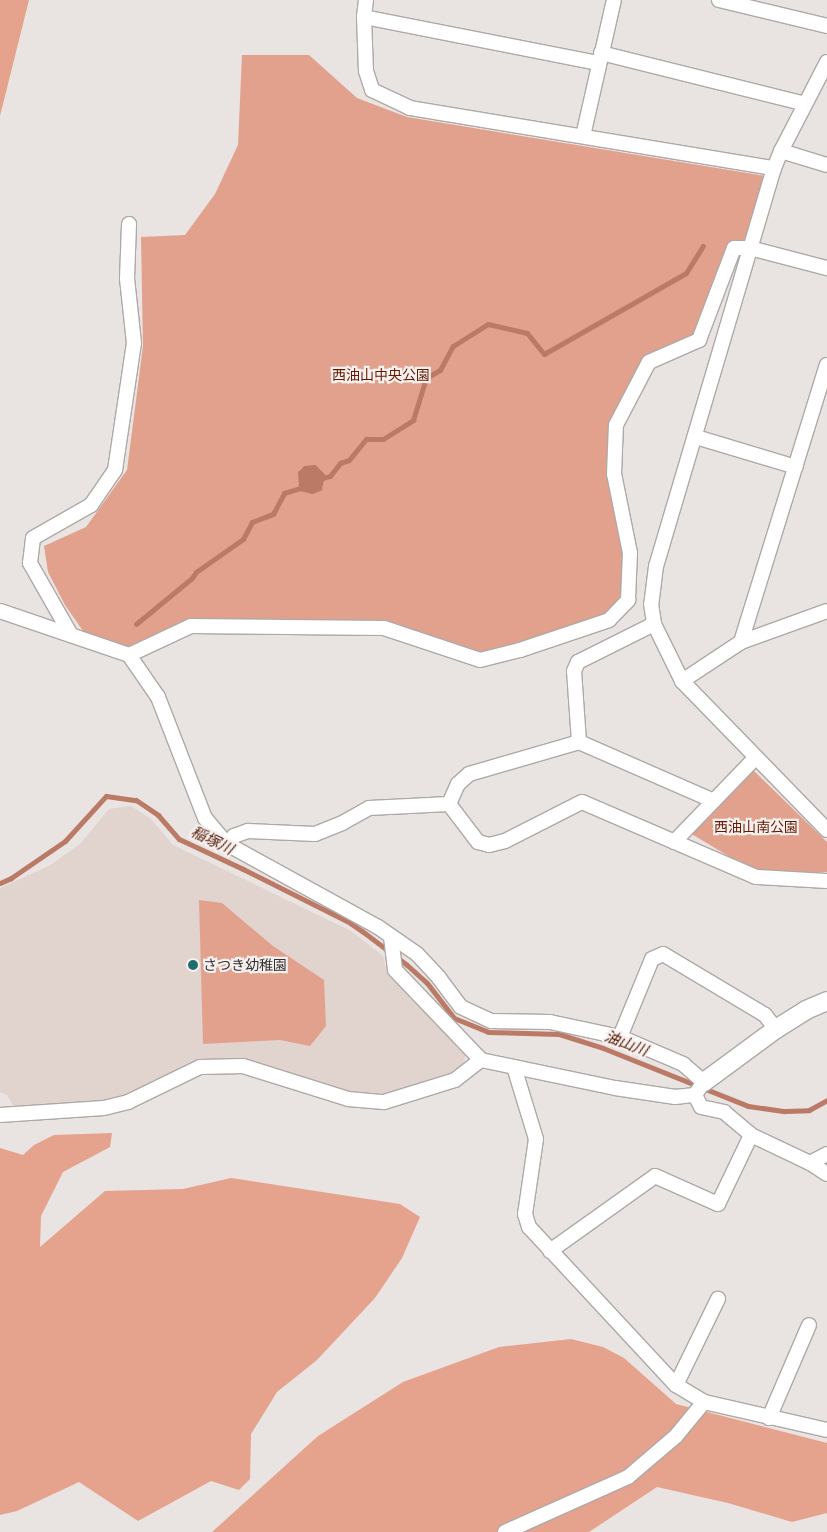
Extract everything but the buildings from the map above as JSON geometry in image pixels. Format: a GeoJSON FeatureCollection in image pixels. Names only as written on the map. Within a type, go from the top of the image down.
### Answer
{"type":"FeatureCollection","features":[{"type":"Feature","properties":{"kind":"street"},"geometry":{"type":"LineString","coordinates":[[366,0],[364,17],[366,71],[372,90],[410,108],[774,168]]}},
{"type":"Feature","properties":{"kind":"street"},"geometry":{"type":"LineString","coordinates":[[583,136],[614,0]]}},
{"type":"Feature","properties":{"kind":"street"},"geometry":{"type":"LineString","coordinates":[[719,0],[827,26]]}},
{"type":"Feature","properties":{"kind":"street"},"geometry":{"type":"LineString","coordinates":[[364,17],[600,58],[805,104]]}},
{"type":"Feature","properties":{"kind":"street"},"geometry":{"type":"LineString","coordinates":[[827,62],[780,151],[774,168],[696,437],[656,566],[651,604],[654,624],[682,681],[827,830]]}},
{"type":"Feature","properties":{"kind":"street"},"geometry":{"type":"LineString","coordinates":[[780,151],[827,165]]}},
{"type":"Feature","properties":{"kind":"street"},"geometry":{"type":"LineString","coordinates":[[71,635],[30,563],[34,538],[91,505],[115,470],[134,343],[127,280],[129,224]]}},
{"type":"Feature","properties":{"kind":"street"},"geometry":{"type":"LineString","coordinates":[[129,655],[191,626],[384,628],[480,660],[520,650],[609,620],[628,600],[630,552],[614,474],[616,424],[649,362],[699,340],[734,248],[750,248],[827,268]]}},
{"type":"Feature","properties":{"kind":"street"},"geometry":{"type":"LineString","coordinates":[[741,642],[827,366]]}},
{"type":"Feature","properties":{"kind":"street"},"geometry":{"type":"LineString","coordinates":[[696,437],[796,467]]}},
{"type":"Feature","properties":{"kind":"street"},"geometry":{"type":"LineString","coordinates":[[0,611],[129,655],[158,697],[205,818],[227,844],[378,928],[417,954],[439,978],[461,1007],[491,1021],[550,1022],[620,1037],[683,1064],[699,1089],[701,1106],[724,1112],[751,1135],[810,1163],[827,1174]]}},
{"type":"Feature","properties":{"kind":"street"},"geometry":{"type":"LineString","coordinates":[[682,681],[741,642],[827,611]]}},
{"type":"Feature","properties":{"kind":"street"},"geometry":{"type":"LineString","coordinates":[[579,742],[574,671],[578,662],[654,624]]}},
{"type":"Feature","properties":{"kind":"street"},"geometry":{"type":"LineString","coordinates":[[449,804],[458,784],[469,774],[579,742],[714,801]]}},
{"type":"Feature","properties":{"kind":"street"},"geometry":{"type":"LineString","coordinates":[[674,842],[755,758]]}},
{"type":"Feature","properties":{"kind":"street"},"geometry":{"type":"LineString","coordinates":[[449,804],[478,842],[489,845],[505,841],[582,802],[756,877],[827,881]]}},
{"type":"Feature","properties":{"kind":"street"},"geometry":{"type":"LineString","coordinates":[[227,844],[234,836],[248,831],[315,834],[344,822],[369,808],[449,804]]}},
{"type":"Feature","properties":{"kind":"street"},"geometry":{"type":"LineString","coordinates":[[391,937],[395,970],[481,1060],[615,1088],[675,1097],[699,1089],[776,1029],[806,1010],[827,1001]]}},
{"type":"Feature","properties":{"kind":"street"},"geometry":{"type":"LineString","coordinates":[[620,1037],[652,959],[663,954],[765,1015],[776,1029]]}},
{"type":"Feature","properties":{"kind":"street"},"geometry":{"type":"LineString","coordinates":[[0,1115],[104,1108],[128,1102],[200,1068],[235,1066],[243,1066],[348,1099],[384,1102],[455,1080],[481,1060]]}},
{"type":"Feature","properties":{"kind":"street"},"geometry":{"type":"LineString","coordinates":[[514,1066],[536,1139],[525,1214],[529,1227],[676,1385],[704,1402],[827,1430]]}},
{"type":"Feature","properties":{"kind":"street"},"geometry":{"type":"LineString","coordinates":[[550,1251],[655,1176],[718,1204],[751,1135]]}},
{"type":"Feature","properties":{"kind":"street"},"geometry":{"type":"LineString","coordinates":[[810,1163],[827,1154]]}},
{"type":"Feature","properties":{"kind":"street"},"geometry":{"type":"LineString","coordinates":[[676,1385],[718,1299]]}},
{"type":"Feature","properties":{"kind":"street"},"geometry":{"type":"LineString","coordinates":[[769,1418],[809,1324]]}},
{"type":"Feature","properties":{"kind":"street"},"geometry":{"type":"LineString","coordinates":[[505,1532],[628,1477],[676,1436],[704,1402]]}},
{"type":"Feature","properties":{"kind":"shaded area"},"geometry":{"type":"Polygon","coordinates":[[[0,0],[29,0],[0,116],[0,0]]]}},
{"type":"Feature","properties":{"kind":"shaded area","name":"さつき幼稚園"},"geometry":{"type":"Polygon","coordinates":[[[131,806],[151,819],[173,845],[351,931],[383,956],[387,974],[465,1055],[464,1066],[453,1075],[383,1096],[348,1094],[251,1060],[200,1061],[123,1097],[103,1101],[14,1107],[7,1095],[0,1092],[0,888],[49,866],[80,844],[109,809],[131,806]]]}},
{"type":"Feature","properties":{"kind":"shaded area"},"geometry":{"type":"Polygon","coordinates":[[[112,1133],[110,1147],[63,1172],[41,1216],[40,1247],[105,1191],[183,1189],[231,1178],[400,1204],[420,1217],[402,1258],[375,1298],[317,1360],[277,1392],[251,1434],[250,1479],[239,1490],[211,1481],[138,1521],[79,1482],[17,1511],[0,1515],[0,1148],[23,1155],[34,1145],[54,1135],[112,1133]]]}},
{"type":"Feature","properties":{"kind":"shaded area"},"geometry":{"type":"Polygon","coordinates":[[[571,1339],[603,1347],[624,1358],[676,1404],[827,1443],[827,1513],[792,1522],[728,1503],[657,1487],[589,1532],[212,1532],[318,1436],[403,1382],[499,1347],[571,1339]]]}},
{"type":"Feature","properties":{"kind":"green space","name":"西油山中央公園"},"geometry":{"type":"Polygon","coordinates":[[[242,55],[309,55],[357,98],[407,117],[771,177],[750,248],[734,248],[699,340],[649,362],[616,424],[614,474],[630,553],[628,600],[609,620],[480,660],[384,628],[191,626],[129,655],[90,641],[65,605],[48,572],[44,546],[86,527],[127,470],[143,346],[141,237],[185,235],[215,194],[238,145],[242,55]]]}},
{"type":"Feature","properties":{"kind":"green space","name":"西油山南公園"},"geometry":{"type":"Polygon","coordinates":[[[753,770],[827,842],[827,872],[755,872],[690,833],[753,770]]]}},
{"type":"Feature","properties":{"kind":"green space"},"geometry":{"type":"Polygon","coordinates":[[[199,900],[222,903],[273,946],[324,980],[326,1026],[310,1046],[280,1040],[203,1044],[199,900]]]}},
{"type":"Feature","properties":{"kind":"waterway"},"geometry":{"type":"LineString","coordinates":[[322,478],[330,476],[340,463],[349,460],[366,439],[383,439],[413,420],[426,378],[440,370],[453,346],[488,324],[527,333],[544,354],[686,273],[703,246]]}},
{"type":"Feature","properties":{"kind":"waterway"},"geometry":{"type":"LineString","coordinates":[[136,624],[192,578],[196,572],[243,539],[252,522],[273,514],[284,493],[300,488],[312,491],[319,488],[322,475],[314,467],[305,468],[300,473],[301,485],[308,489],[317,485],[320,477],[313,470],[306,470],[302,479],[305,484],[311,486],[317,479],[310,471],[305,476],[307,483],[314,480],[310,475],[307,477],[309,479]]}},
{"type":"Feature","properties":{"kind":"waterway","name":"稲塚川"},"geometry":{"type":"LineString","coordinates":[[0,883],[11,878],[65,841],[106,796],[136,800],[158,815],[179,839],[347,921],[362,931],[407,965],[427,983],[454,1018],[488,1032],[559,1034],[603,1048],[748,1106],[785,1111],[809,1110],[827,1100]]}},
{"type":"Feature","properties":{"kind":"place","name":"さつき幼稚園"},"geometry":{"type":"Point","coordinates":[193,965]}},
{"type":"Feature","properties":{"kind":"water label","name":"油山川"},"geometry":{"type":"Point","coordinates":[626,1044]}}]}
